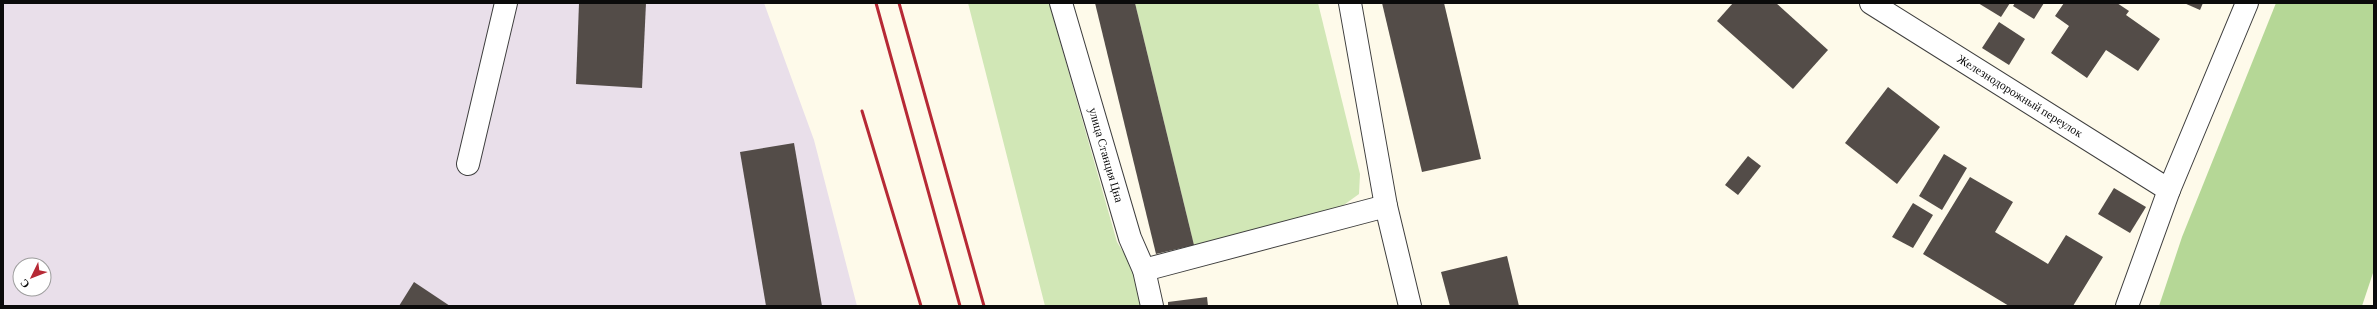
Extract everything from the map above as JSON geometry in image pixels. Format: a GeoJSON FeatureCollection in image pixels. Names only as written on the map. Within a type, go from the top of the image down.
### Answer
{"type":"FeatureCollection","features":[{"type":"Feature","properties":{"kind":"street"},"geometry":{"type":"LineString","coordinates":[[468,164],[506,3]]}},
{"type":"Feature","properties":{"kind":"street","name":"улица Станция Цна"},"geometry":{"type":"LineString","coordinates":[[1061,3],[1130,238],[1144,270],[1152,306]]}},
{"type":"Feature","properties":{"kind":"street"},"geometry":{"type":"LineString","coordinates":[[1350,3],[1386,206],[1410,306]]}},
{"type":"Feature","properties":{"kind":"street","name":"Железнодорожный переулок"},"geometry":{"type":"LineString","coordinates":[[1871,3],[2169,190]]}},
{"type":"Feature","properties":{"kind":"street"},"geometry":{"type":"LineString","coordinates":[[2127,306],[2169,190],[2246,3]]}},
{"type":"Feature","properties":{"kind":"street"},"geometry":{"type":"LineString","coordinates":[[1144,270],[1386,206]]}},
{"type":"Feature","properties":{"kind":"shaded area"},"geometry":{"type":"Polygon","coordinates":[[[3,3],[764,3],[814,140],[857,306],[3,306],[3,3]]]}},
{"type":"Feature","properties":{"kind":"green space"},"geometry":{"type":"Polygon","coordinates":[[[968,3],[1049,3],[1117,242],[1134,269],[1141,306],[1045,306],[968,3]]]}},
{"type":"Feature","properties":{"kind":"green space"},"geometry":{"type":"Polygon","coordinates":[[[1135,3],[1318,3],[1360,174],[1359,194],[1341,207],[1194,245],[1135,3]]]}},
{"type":"Feature","properties":{"kind":"green space"},"geometry":{"type":"Polygon","coordinates":[[[2276,3],[2374,3],[2374,270],[2362,306],[2159,306],[2182,237],[2276,3]]]}},
{"type":"Feature","properties":{"kind":"building"},"geometry":{"type":"Polygon","coordinates":[[[579,3],[646,3],[642,88],[576,84],[579,3]]]}},
{"type":"Feature","properties":{"kind":"building"},"geometry":{"type":"Polygon","coordinates":[[[1095,3],[1135,3],[1194,245],[1156,254],[1095,3]]]}},
{"type":"Feature","properties":{"kind":"building"},"geometry":{"type":"Polygon","coordinates":[[[1382,3],[1444,3],[1481,159],[1422,172],[1382,3]]]}},
{"type":"Feature","properties":{"kind":"building"},"geometry":{"type":"Polygon","coordinates":[[[1733,3],[1776,3],[1828,50],[1793,89],[1717,21],[1733,3]]]}},
{"type":"Feature","properties":{"kind":"building"},"geometry":{"type":"Polygon","coordinates":[[[1978,3],[2010,3],[2001,17],[1978,3]]]}},
{"type":"Feature","properties":{"kind":"building"},"geometry":{"type":"Polygon","coordinates":[[[2015,3],[2044,3],[2034,19],[2013,6],[2015,3]]]}},
{"type":"Feature","properties":{"kind":"building"},"geometry":{"type":"Polygon","coordinates":[[[2064,3],[2117,3],[2129,11],[2126,15],[2160,39],[2138,71],[2106,50],[2087,78],[2051,53],[2069,26],[2055,16],[2064,3]]]}},
{"type":"Feature","properties":{"kind":"building"},"geometry":{"type":"Polygon","coordinates":[[[2184,3],[2203,3],[2200,10],[2184,3]]]}},
{"type":"Feature","properties":{"kind":"building"},"geometry":{"type":"Polygon","coordinates":[[[1999,22],[2025,39],[2009,65],[1982,48],[1999,22]]]}},
{"type":"Feature","properties":{"kind":"building"},"geometry":{"type":"Polygon","coordinates":[[[1888,87],[1940,127],[1897,184],[1845,143],[1888,87]]]}},
{"type":"Feature","properties":{"kind":"building"},"geometry":{"type":"Polygon","coordinates":[[[794,143],[822,306],[766,306],[740,152],[794,143]]]}},
{"type":"Feature","properties":{"kind":"building"},"geometry":{"type":"Polygon","coordinates":[[[1944,154],[1967,168],[1942,210],[1919,196],[1944,154]]]}},
{"type":"Feature","properties":{"kind":"building"},"geometry":{"type":"Polygon","coordinates":[[[1748,156],[1761,166],[1738,195],[1725,185],[1748,156]]]}},
{"type":"Feature","properties":{"kind":"building"},"geometry":{"type":"Polygon","coordinates":[[[1970,177],[2013,202],[1995,232],[2048,264],[2066,235],[2103,257],[2073,306],[2009,306],[1923,254],[1970,177]]]}},
{"type":"Feature","properties":{"kind":"building"},"geometry":{"type":"Polygon","coordinates":[[[2114,188],[2146,207],[2130,233],[2098,214],[2114,188]]]}},
{"type":"Feature","properties":{"kind":"building"},"geometry":{"type":"Polygon","coordinates":[[[1913,203],[1933,215],[1913,248],[1892,237],[1913,203]]]}},
{"type":"Feature","properties":{"kind":"building"},"geometry":{"type":"Polygon","coordinates":[[[1507,256],[1519,306],[1450,306],[1441,272],[1507,256]]]}},
{"type":"Feature","properties":{"kind":"building"},"geometry":{"type":"Polygon","coordinates":[[[414,282],[450,306],[399,306],[414,282]]]}},
{"type":"Feature","properties":{"kind":"building"},"geometry":{"type":"Polygon","coordinates":[[[1207,297],[1208,306],[1168,306],[1168,302],[1207,297]]]}},
{"type":"Feature","properties":{"kind":"railway"},"geometry":{"type":"LineString","coordinates":[[876,3],[960,306]]}},
{"type":"Feature","properties":{"kind":"railway"},"geometry":{"type":"LineString","coordinates":[[899,3],[984,306]]}},
{"type":"Feature","properties":{"kind":"railway"},"geometry":{"type":"LineString","coordinates":[[862,111],[921,306]]}}]}
